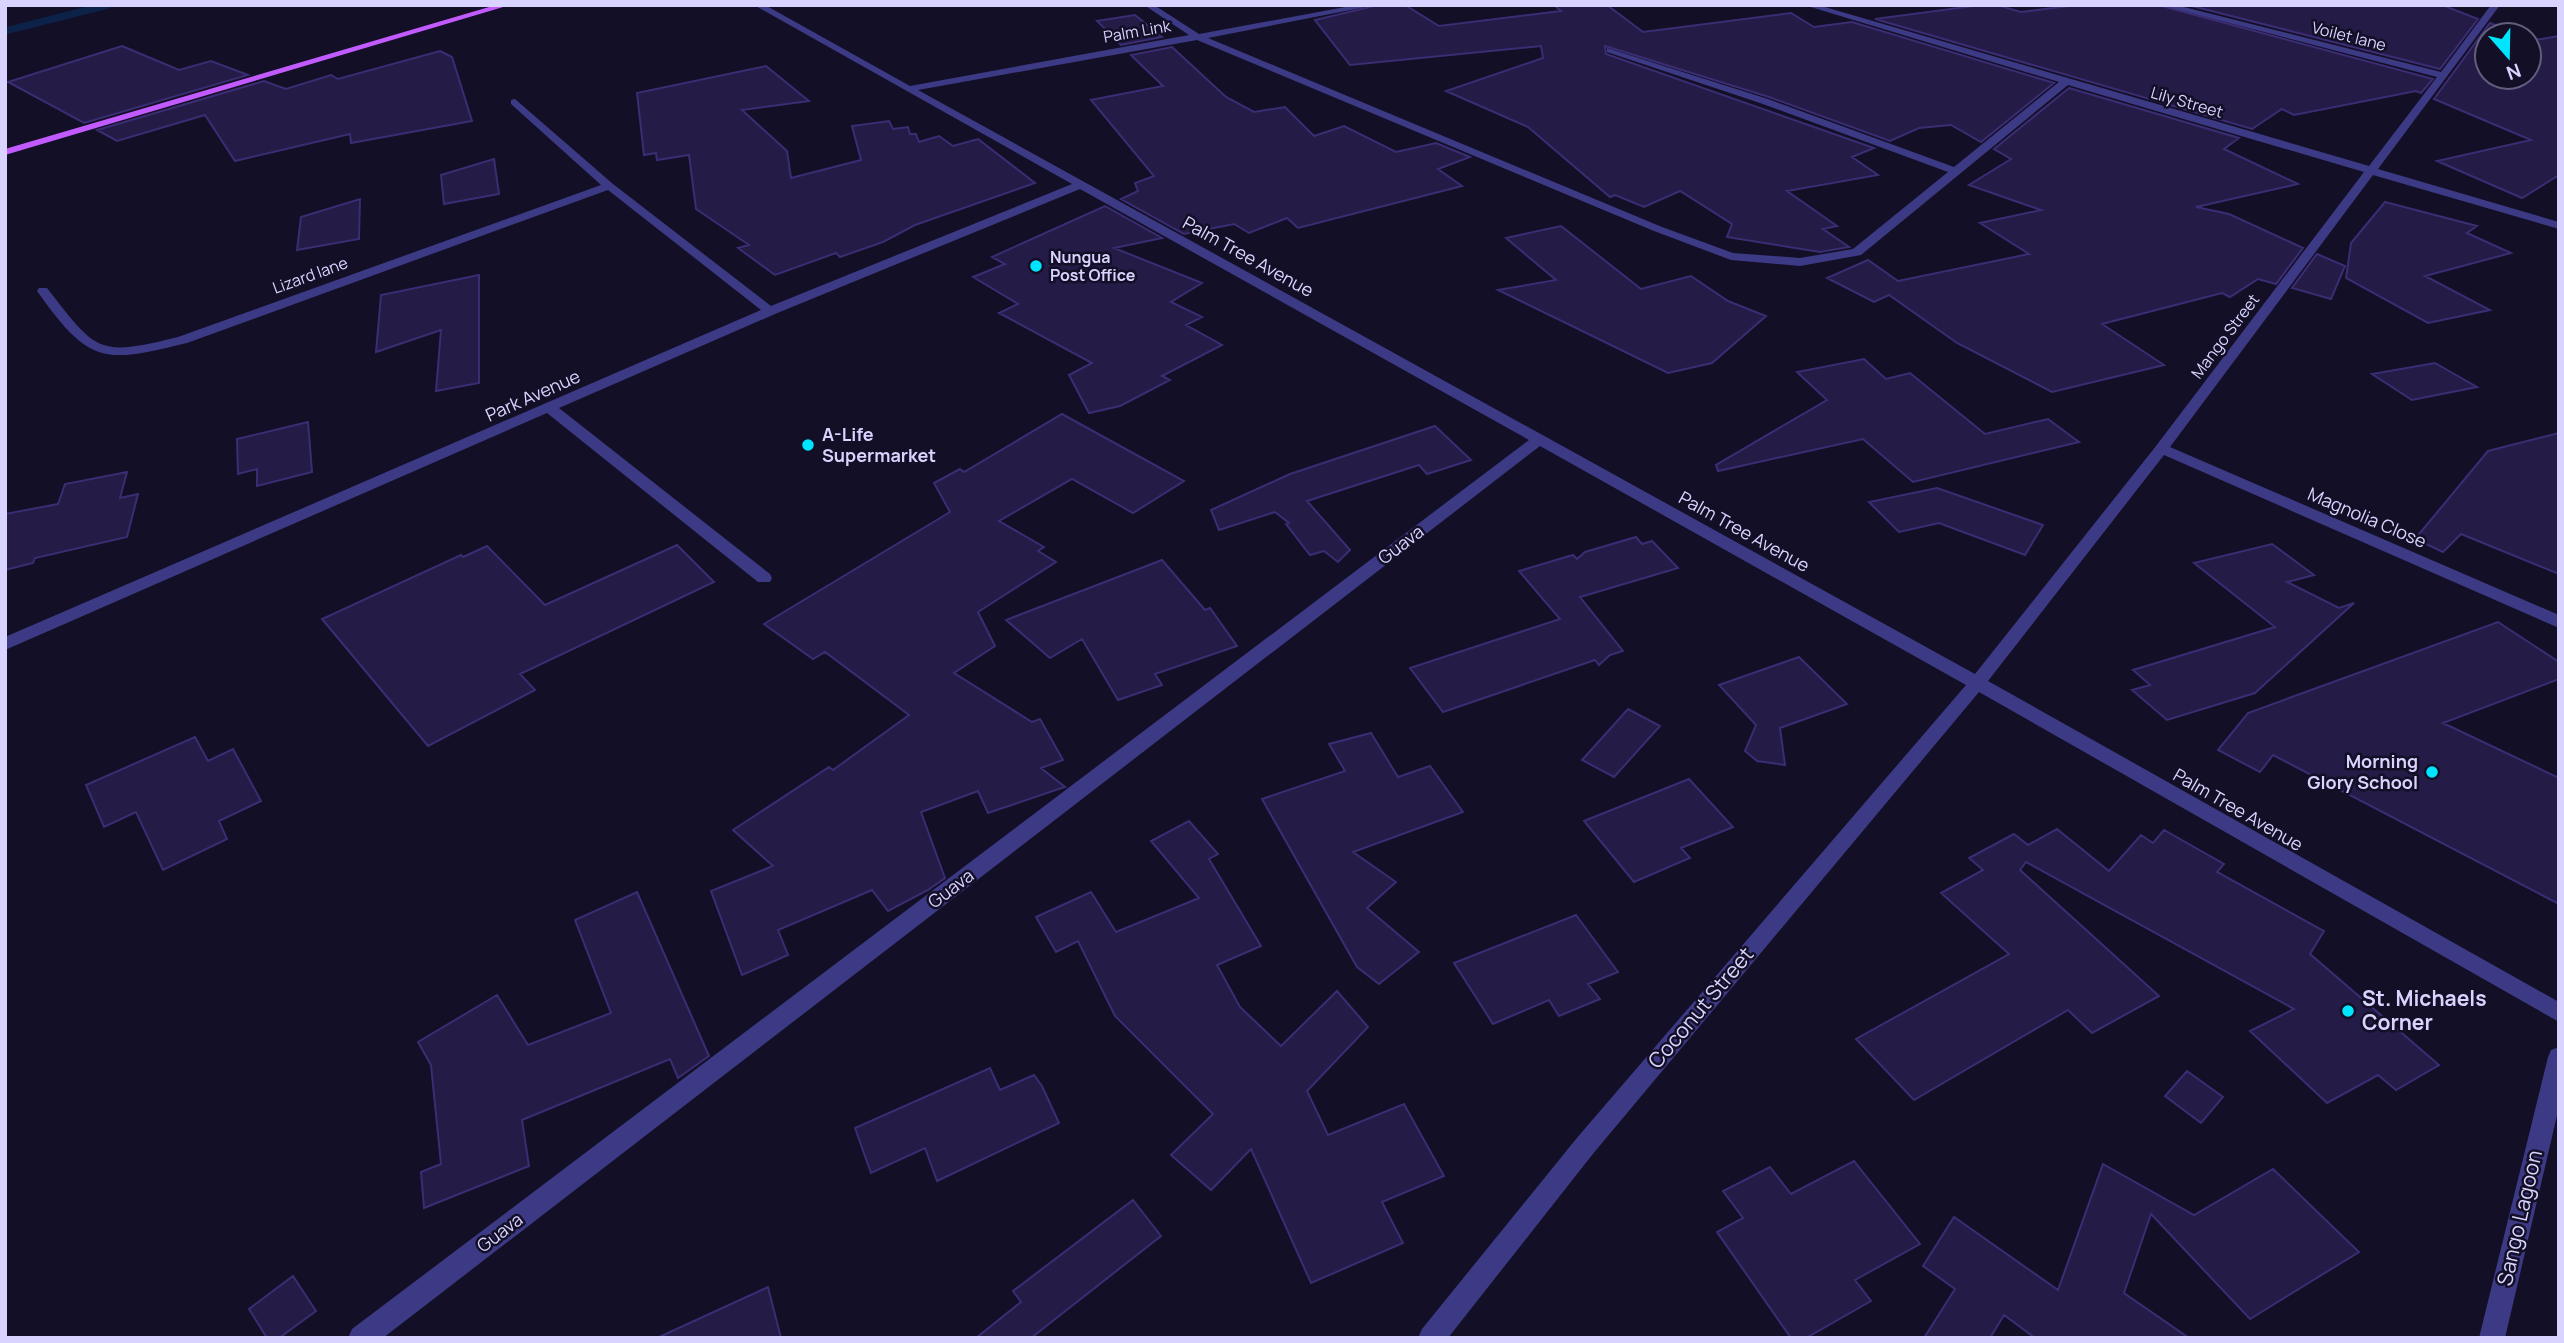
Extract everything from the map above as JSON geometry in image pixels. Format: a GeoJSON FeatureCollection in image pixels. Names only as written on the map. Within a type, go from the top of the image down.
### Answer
{"type":"FeatureCollection","features":[{"type":"Feature","properties":{"kind":"main road"},"geometry":{"type":"LineString","coordinates":[[5,152],[506,5]]}},
{"type":"Feature","properties":{"kind":"street","name":"Palm Tree Avenue"},"geometry":{"type":"LineString","coordinates":[[758,5],[1077,186],[1977,683],[2559,1013]]}},
{"type":"Feature","properties":{"kind":"street"},"geometry":{"type":"LineString","coordinates":[[1148,5],[1196,36],[1658,229],[1731,256],[1800,262],[1857,252],[2064,83]]}},
{"type":"Feature","properties":{"kind":"street","name":"Palm Link"},"geometry":{"type":"LineString","coordinates":[[908,89],[1372,5]]}},
{"type":"Feature","properties":{"kind":"street","name":"Lily Street"},"geometry":{"type":"LineString","coordinates":[[1808,5],[2064,83],[2559,226]]}},
{"type":"Feature","properties":{"kind":"street","name":"Voilet lane"},"geometry":{"type":"LineString","coordinates":[[2164,5],[2445,76]]}},
{"type":"Feature","properties":{"kind":"street","name":"Mango Street"},"geometry":{"type":"LineString","coordinates":[[1977,683],[2161,449],[2496,5]]}},
{"type":"Feature","properties":{"kind":"street"},"geometry":{"type":"LineString","coordinates":[[1610,50],[1764,101],[1956,172]]}},
{"type":"Feature","properties":{"kind":"street"},"geometry":{"type":"LineString","coordinates":[[515,102],[609,186],[770,311]]}},
{"type":"Feature","properties":{"kind":"street","name":"Lizard lane"},"geometry":{"type":"LineString","coordinates":[[43,291],[76,334],[95,351],[127,354],[182,340],[609,186]]}},
{"type":"Feature","properties":{"kind":"street","name":"Park Avenue"},"geometry":{"type":"LineString","coordinates":[[5,644],[551,409],[770,311],[1077,186]]}},
{"type":"Feature","properties":{"kind":"street"},"geometry":{"type":"LineString","coordinates":[[551,409],[764,578]]}},
{"type":"Feature","properties":{"kind":"street","name":"Guava"},"geometry":{"type":"LineString","coordinates":[[361,1338],[1539,440]]}},
{"type":"Feature","properties":{"kind":"street","name":"Magnolia Close"},"geometry":{"type":"LineString","coordinates":[[2161,449],[2559,622]]}},
{"type":"Feature","properties":{"kind":"street","name":"Coconut Street"},"geometry":{"type":"LineString","coordinates":[[1431,1338],[1584,1147],[1977,683]]}},
{"type":"Feature","properties":{"kind":"street","name":"Sango Lagoon"},"geometry":{"type":"LineString","coordinates":[[2492,1338],[2559,1057]]}},
{"type":"Feature","properties":{"kind":"building"},"geometry":{"type":"Polygon","coordinates":[[[1378,5],[1405,5],[1439,26],[1561,11],[1554,5],[1607,5],[1643,32],[1791,13],[1814,27],[1852,22],[2054,83],[1981,142],[1951,125],[1919,128],[1890,141],[1769,97],[1605,46],[1606,54],[1874,148],[1852,157],[1878,175],[1787,191],[1837,226],[1823,229],[1849,247],[1820,252],[1727,237],[1732,224],[1680,191],[1644,207],[1615,195],[1610,197],[1528,127],[1446,91],[1543,58],[1541,46],[1350,65],[1315,20],[1378,5]]]}},
{"type":"Feature","properties":{"kind":"building"},"geometry":{"type":"Polygon","coordinates":[[[1997,5],[2021,12],[2077,5],[2158,5],[2433,79],[2421,93],[2416,91],[2294,115],[2282,109],[2252,129],[1875,19],[1997,5]]]}},
{"type":"Feature","properties":{"kind":"building"},"geometry":{"type":"Polygon","coordinates":[[[2188,5],[2442,5],[2478,19],[2473,21],[2473,26],[2440,69],[2188,5]]]}},
{"type":"Feature","properties":{"kind":"building"},"geometry":{"type":"Polygon","coordinates":[[[1135,15],[1162,37],[1121,45],[1097,21],[1135,15]]]}},
{"type":"Feature","properties":{"kind":"building"},"geometry":{"type":"Polygon","coordinates":[[[2559,36],[2559,175],[2522,198],[2437,161],[2531,140],[2434,99],[2473,46],[2473,91],[2543,91],[2543,39],[2559,36]]]}},
{"type":"Feature","properties":{"kind":"building"},"geometry":{"type":"Polygon","coordinates":[[[122,46],[179,70],[211,61],[248,75],[84,123],[8,82],[122,46]]]}},
{"type":"Feature","properties":{"kind":"building"},"geometry":{"type":"Polygon","coordinates":[[[1172,47],[1226,97],[1254,112],[1285,107],[1314,136],[1344,126],[1396,152],[1436,143],[1470,157],[1438,169],[1462,186],[1298,228],[1287,218],[1249,233],[1234,224],[1184,234],[1121,199],[1138,191],[1135,183],[1154,176],[1091,100],[1163,86],[1131,55],[1172,47]]]}},
{"type":"Feature","properties":{"kind":"building"},"geometry":{"type":"Polygon","coordinates":[[[440,51],[452,57],[472,121],[351,143],[350,134],[235,161],[205,115],[117,141],[97,130],[264,81],[286,89],[331,75],[338,79],[440,51]]]}},
{"type":"Feature","properties":{"kind":"building"},"geometry":{"type":"Polygon","coordinates":[[[766,66],[809,101],[742,110],[787,151],[791,178],[861,160],[852,126],[889,121],[893,129],[908,127],[910,134],[916,134],[919,142],[939,136],[953,146],[978,139],[1035,183],[915,225],[883,242],[840,257],[836,253],[775,275],[738,248],[749,245],[696,209],[689,155],[657,160],[656,153],[644,155],[637,93],[766,66]]]}},
{"type":"Feature","properties":{"kind":"building"},"geometry":{"type":"Polygon","coordinates":[[[2069,88],[2239,138],[2224,149],[2298,184],[2196,207],[2229,214],[2303,248],[2276,284],[2258,279],[2230,297],[2222,293],[2102,324],[2164,365],[2052,392],[1957,343],[1889,295],[1874,302],[1827,278],[1868,260],[1898,281],[2029,254],[1980,223],[2041,210],[1969,185],[2011,159],[1994,149],[2069,88]]]}},
{"type":"Feature","properties":{"kind":"building"},"geometry":{"type":"Polygon","coordinates":[[[494,159],[499,194],[444,204],[441,175],[494,159]]]}},
{"type":"Feature","properties":{"kind":"building"},"geometry":{"type":"Polygon","coordinates":[[[360,199],[359,239],[297,250],[301,217],[360,199]]]}},
{"type":"Feature","properties":{"kind":"building"},"geometry":{"type":"Polygon","coordinates":[[[2385,202],[2477,226],[2467,233],[2511,253],[2425,276],[2490,310],[2428,323],[2346,278],[2351,243],[2385,202]]]}},
{"type":"Feature","properties":{"kind":"building"},"geometry":{"type":"Polygon","coordinates":[[[1105,206],[1162,238],[1114,248],[1202,283],[1171,302],[1202,317],[1186,325],[1222,345],[1162,376],[1170,380],[1120,406],[1089,413],[1069,375],[1092,363],[999,313],[1018,304],[973,277],[1005,264],[992,257],[1105,206]]]}},
{"type":"Feature","properties":{"kind":"building"},"geometry":{"type":"Polygon","coordinates":[[[1561,226],[1641,289],[1691,276],[1728,301],[1766,316],[1712,363],[1668,373],[1498,290],[1556,280],[1506,238],[1561,226]]]}},
{"type":"Feature","properties":{"kind":"building"},"geometry":{"type":"Polygon","coordinates":[[[2317,254],[2345,266],[2331,299],[2292,288],[2317,254]]]}},
{"type":"Feature","properties":{"kind":"building"},"geometry":{"type":"Polygon","coordinates":[[[479,275],[479,383],[436,391],[441,330],[376,352],[381,295],[479,275]]]}},
{"type":"Feature","properties":{"kind":"building"},"geometry":{"type":"Polygon","coordinates":[[[1864,359],[1886,379],[1910,373],[1985,434],[2048,419],[2079,442],[1913,482],[1863,439],[1718,471],[1716,465],[1827,400],[1797,372],[1864,359]]]}},
{"type":"Feature","properties":{"kind":"building"},"geometry":{"type":"Polygon","coordinates":[[[2435,363],[2477,387],[2412,400],[2372,374],[2435,363]]]}},
{"type":"Feature","properties":{"kind":"building"},"geometry":{"type":"Polygon","coordinates":[[[1062,414],[1184,481],[1133,513],[1072,479],[999,521],[1044,547],[1038,551],[1056,562],[978,612],[995,646],[954,673],[1032,722],[1040,719],[1063,760],[1041,768],[1065,787],[988,813],[978,791],[921,812],[945,878],[888,911],[872,890],[778,930],[788,955],[742,975],[711,891],[773,866],[733,830],[829,767],[833,770],[909,715],[825,652],[813,659],[764,624],[950,512],[934,483],[960,469],[964,472],[1062,414]]]}},
{"type":"Feature","properties":{"kind":"building"},"geometry":{"type":"Polygon","coordinates":[[[308,422],[312,472],[257,486],[257,469],[238,474],[237,439],[308,422]]]}},
{"type":"Feature","properties":{"kind":"building"},"geometry":{"type":"Polygon","coordinates":[[[1435,426],[1471,460],[1427,474],[1419,465],[1307,501],[1350,550],[1338,562],[1324,551],[1310,555],[1286,524],[1289,523],[1275,512],[1219,530],[1211,510],[1290,474],[1435,426]]]}},
{"type":"Feature","properties":{"kind":"building"},"geometry":{"type":"Polygon","coordinates":[[[2559,433],[2559,574],[2461,534],[2443,552],[2415,539],[2488,451],[2559,433]]]}},
{"type":"Feature","properties":{"kind":"building"},"geometry":{"type":"Polygon","coordinates":[[[127,472],[120,498],[138,494],[127,537],[35,558],[33,563],[5,570],[5,514],[58,504],[65,484],[127,472]]]}},
{"type":"Feature","properties":{"kind":"building"},"geometry":{"type":"Polygon","coordinates":[[[1937,488],[2043,525],[2025,555],[1939,523],[1899,532],[1869,502],[1937,488]]]}},
{"type":"Feature","properties":{"kind":"building"},"geometry":{"type":"Polygon","coordinates":[[[1636,537],[1642,544],[1652,541],[1678,568],[1580,597],[1623,651],[1610,655],[1599,665],[1595,660],[1443,712],[1410,668],[1560,619],[1519,571],[1573,555],[1577,559],[1585,552],[1636,537]]]}},
{"type":"Feature","properties":{"kind":"building"},"geometry":{"type":"Polygon","coordinates":[[[2272,544],[2314,575],[2287,582],[2339,608],[2354,603],[2255,693],[2167,720],[2132,690],[2150,685],[2133,670],[2275,627],[2194,563],[2272,544]]]}},
{"type":"Feature","properties":{"kind":"building"},"geometry":{"type":"Polygon","coordinates":[[[677,545],[714,582],[520,674],[535,690],[428,746],[322,619],[461,555],[463,557],[487,546],[545,605],[677,545]]]}},
{"type":"Feature","properties":{"kind":"building"},"geometry":{"type":"Polygon","coordinates":[[[1162,560],[1205,610],[1210,608],[1237,646],[1155,674],[1162,685],[1118,700],[1082,639],[1050,658],[1006,620],[1162,560]]]}},
{"type":"Feature","properties":{"kind":"building"},"geometry":{"type":"Polygon","coordinates":[[[2498,622],[2559,662],[2559,679],[2443,723],[2559,778],[2559,904],[2273,755],[2260,772],[2218,750],[2248,713],[2498,622]]]}},
{"type":"Feature","properties":{"kind":"building"},"geometry":{"type":"Polygon","coordinates":[[[1799,657],[1847,704],[1780,728],[1785,765],[1757,761],[1745,751],[1756,725],[1719,685],[1799,657]]]}},
{"type":"Feature","properties":{"kind":"building"},"geometry":{"type":"Polygon","coordinates":[[[1628,709],[1660,726],[1614,777],[1582,760],[1628,709]]]}},
{"type":"Feature","properties":{"kind":"building"},"geometry":{"type":"Polygon","coordinates":[[[1371,733],[1398,777],[1430,766],[1463,812],[1353,852],[1396,882],[1367,908],[1419,952],[1379,984],[1357,967],[1262,799],[1345,771],[1329,744],[1371,733]]]}},
{"type":"Feature","properties":{"kind":"building"},"geometry":{"type":"Polygon","coordinates":[[[195,737],[208,761],[233,749],[261,801],[219,821],[227,839],[163,870],[136,812],[104,827],[86,785],[195,737]]]}},
{"type":"Feature","properties":{"kind":"building"},"geometry":{"type":"Polygon","coordinates":[[[1689,779],[1733,827],[1681,848],[1690,858],[1634,882],[1584,821],[1689,779]]]}},
{"type":"Feature","properties":{"kind":"building"},"geometry":{"type":"Polygon","coordinates":[[[1189,821],[1218,854],[1209,859],[1261,946],[1217,965],[1240,1007],[1281,1046],[1337,991],[1368,1027],[1307,1091],[1328,1135],[1404,1104],[1444,1176],[1382,1202],[1403,1243],[1311,1283],[1251,1149],[1211,1190],[1171,1155],[1213,1114],[1115,1016],[1078,941],[1056,952],[1036,917],[1091,892],[1116,932],[1199,898],[1151,841],[1189,821]]]}},
{"type":"Feature","properties":{"kind":"building"},"geometry":{"type":"Polygon","coordinates":[[[2057,829],[2109,871],[2141,835],[2153,843],[2164,830],[2224,864],[2217,872],[2324,931],[2310,954],[2439,1065],[2396,1090],[2378,1075],[2327,1103],[2250,1031],[2294,1009],[2026,862],[2020,870],[2159,996],[2092,1033],[2068,1010],[1914,1100],[1856,1039],[2009,954],[1941,893],[1983,870],[1969,858],[2014,834],[2028,845],[2057,829]]]}},
{"type":"Feature","properties":{"kind":"building"},"geometry":{"type":"Polygon","coordinates":[[[637,892],[709,1056],[678,1078],[670,1059],[522,1120],[529,1166],[424,1208],[421,1172],[441,1164],[431,1065],[418,1042],[497,995],[528,1045],[611,1013],[575,920],[637,892]]]}},
{"type":"Feature","properties":{"kind":"building"},"geometry":{"type":"Polygon","coordinates":[[[1576,915],[1618,972],[1588,984],[1600,999],[1559,1016],[1549,1000],[1493,1024],[1454,963],[1576,915]]]}},
{"type":"Feature","properties":{"kind":"building"},"geometry":{"type":"Polygon","coordinates":[[[990,1068],[1000,1090],[1034,1075],[1059,1123],[937,1181],[925,1148],[871,1173],[855,1128],[990,1068]]]}},
{"type":"Feature","properties":{"kind":"building"},"geometry":{"type":"Polygon","coordinates":[[[2187,1071],[2223,1097],[2201,1123],[2165,1096],[2187,1071]]]}},
{"type":"Feature","properties":{"kind":"building"},"geometry":{"type":"Polygon","coordinates":[[[1854,1161],[1920,1244],[1855,1280],[1871,1301],[1806,1338],[1791,1338],[1717,1232],[1743,1218],[1723,1191],[1770,1167],[1791,1194],[1854,1161]]]}},
{"type":"Feature","properties":{"kind":"building"},"geometry":{"type":"Polygon","coordinates":[[[2103,1164],[2194,1215],[2273,1169],[2359,1252],[2250,1319],[2151,1214],[2124,1293],[2189,1338],[2035,1338],[2004,1315],[1990,1338],[1924,1338],[1955,1289],[1923,1266],[1954,1217],[2058,1290],[2103,1164]]]}},
{"type":"Feature","properties":{"kind":"building"},"geometry":{"type":"Polygon","coordinates":[[[1133,1200],[1161,1236],[1031,1338],[976,1338],[1021,1302],[1013,1291],[1133,1200]]]}},
{"type":"Feature","properties":{"kind":"building"},"geometry":{"type":"Polygon","coordinates":[[[293,1276],[316,1311],[279,1338],[267,1338],[249,1309],[293,1276]]]}},
{"type":"Feature","properties":{"kind":"building"},"geometry":{"type":"Polygon","coordinates":[[[768,1287],[781,1338],[657,1338],[768,1287]]]}},
{"type":"Feature","properties":{"kind":"waterway"},"geometry":{"type":"LineString","coordinates":[[5,31],[108,5]]}},
{"type":"Feature","properties":{"kind":"place","name":"Nungua Post Office"},"geometry":{"type":"Point","coordinates":[1036,266]}},
{"type":"Feature","properties":{"kind":"place","name":"A-Life Supermarket"},"geometry":{"type":"Point","coordinates":[808,445]}},
{"type":"Feature","properties":{"kind":"place","name":"Morning Glory School"},"geometry":{"type":"Point","coordinates":[2432,772]}},
{"type":"Feature","properties":{"kind":"place","name":"St. Michaels Corner"},"geometry":{"type":"Point","coordinates":[2348,1011]}}]}
